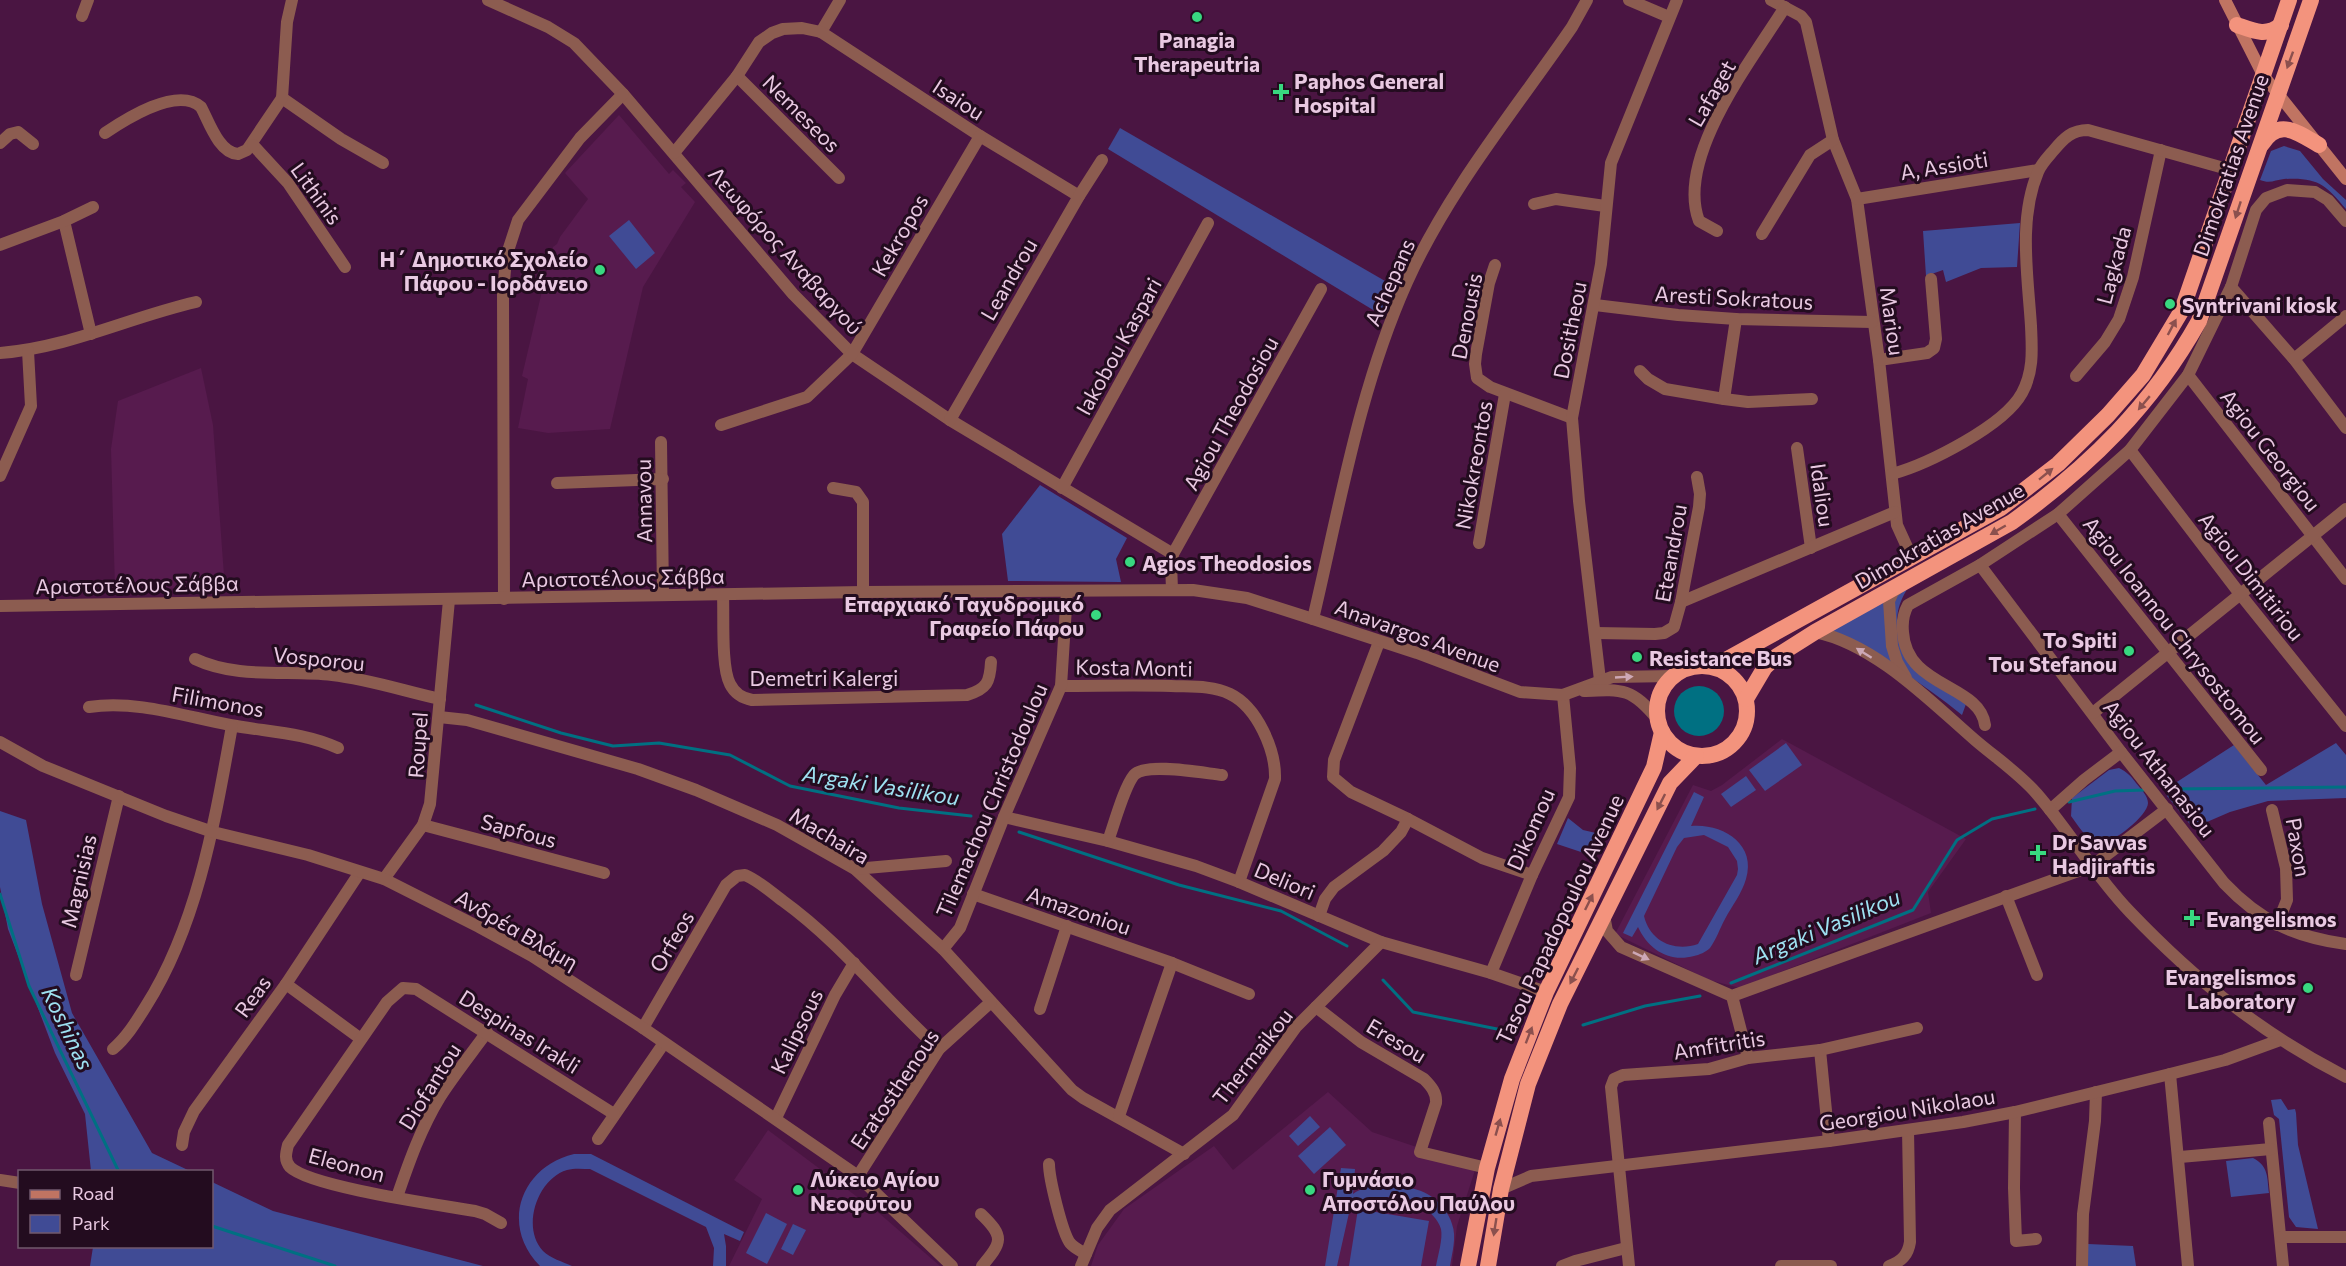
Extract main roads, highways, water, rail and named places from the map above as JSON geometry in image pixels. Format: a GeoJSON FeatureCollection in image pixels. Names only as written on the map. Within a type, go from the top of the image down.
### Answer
{"type":"FeatureCollection","features":[{"type":"Feature","properties":{"kind":"highway","name":"Dimokratias Avenue"},"geometry":{"type":"LineString","coordinates":[[1713,667],[2001,508],[2058,464],[2108,415],[2143,375],[2182,310],[2289,0]]}},
{"type":"Feature","properties":{"kind":"highway","name":"Dimokratias Avenue"},"geometry":{"type":"LineString","coordinates":[[1746,699],[1765,667],[1777,656],[1815,632],[2012,522],[2036,505],[2070,478],[2122,429],[2156,388],[2199,321],[2311,0]]}},
{"type":"Feature","properties":{"kind":"highway"},"geometry":{"type":"LineString","coordinates":[[2237,25],[2265,33],[2281,25]]}},
{"type":"Feature","properties":{"kind":"highway"},"geometry":{"type":"LineString","coordinates":[[2256,154],[2269,133],[2280,129],[2294,130],[2319,145]]}},
{"type":"Feature","properties":{"kind":"highway"},"geometry":{"type":"LineString","coordinates":[[1694,666],[1713,667],[1734,679],[1746,699],[1747,714],[1744,729],[1736,741],[1725,750],[1711,755],[1696,756],[1677,747],[1660,726],[1658,704],[1663,688],[1673,676],[1694,666]]}},
{"type":"Feature","properties":{"kind":"highway","name":"Tasou Papadopoulou Avenue"},"geometry":{"type":"LineString","coordinates":[[1468,1266],[1487,1168],[1512,1079],[1546,992],[1654,767],[1660,726]]}},
{"type":"Feature","properties":{"kind":"highway","name":"Tasou Papadopoulou Avenue"},"geometry":{"type":"LineString","coordinates":[[1488,1266],[1501,1189],[1528,1084],[1560,1004],[1670,783],[1696,756]]}},
{"type":"Feature","properties":{"kind":"main road"},"geometry":{"type":"LineString","coordinates":[[2225,0],[2263,75],[2346,179]]}},
{"type":"Feature","properties":{"kind":"waterway","name":"Argaki Vasilikou"},"geometry":{"type":"LineString","coordinates":[[476,705],[561,733],[613,746],[659,743],[730,755],[790,786],[899,808],[971,816]]}},
{"type":"Feature","properties":{"kind":"waterway","name":"Argaki Vasilikou"},"geometry":{"type":"LineString","coordinates":[[2173,789],[2346,787]]}},
{"type":"Feature","properties":{"kind":"waterway","name":"Argaki Vasilikou"},"geometry":{"type":"LineString","coordinates":[[2069,802],[2115,791],[2144,790]]}},
{"type":"Feature","properties":{"kind":"waterway","name":"Argaki Vasilikou"},"geometry":{"type":"LineString","coordinates":[[1731,983],[1913,910],[1957,840],[1992,819],[2035,809]]}},
{"type":"Feature","properties":{"kind":"waterway","name":"Argaki Vasilikou"},"geometry":{"type":"LineString","coordinates":[[1019,832],[1179,885],[1281,911],[1347,946]]}},
{"type":"Feature","properties":{"kind":"waterway","name":"Koshinas"},"geometry":{"type":"LineString","coordinates":[[0,894],[29,986],[118,1170]]}},
{"type":"Feature","properties":{"kind":"waterway","name":"Argaki Vasilikou"},"geometry":{"type":"LineString","coordinates":[[1383,980],[1413,1012],[1502,1030]]}},
{"type":"Feature","properties":{"kind":"waterway","name":"Argaki Vasilikou"},"geometry":{"type":"LineString","coordinates":[[1583,1025],[1645,1006],[1700,996]]}},
{"type":"Feature","properties":{"kind":"waterway","name":"Koshinas"},"geometry":{"type":"LineString","coordinates":[[213,1226],[335,1266]]}},
{"type":"Feature","properties":{"kind":"place","name":"Panagia Therapeutria"},"geometry":{"type":"Point","coordinates":[1197,17]}},
{"type":"Feature","properties":{"kind":"place","name":"Paphos General Hospital"},"geometry":{"type":"Point","coordinates":[1281,92]}},
{"type":"Feature","properties":{"kind":"place","name":"Η΄ Δημοτικό Σχολείο Πάφου - Ιορδάνειο"},"geometry":{"type":"Point","coordinates":[600,270]}},
{"type":"Feature","properties":{"kind":"place","name":"Syntrivani kiosk"},"geometry":{"type":"Point","coordinates":[2170,304]}},
{"type":"Feature","properties":{"kind":"place","name":"Agios Theodosios"},"geometry":{"type":"Point","coordinates":[1130,562]}},
{"type":"Feature","properties":{"kind":"place","name":"Επαρχιακό Ταχυδρομικό Γραφείο Πάφου"},"geometry":{"type":"Point","coordinates":[1096,615]}},
{"type":"Feature","properties":{"kind":"place","name":"To Spiti Tou Stefanou"},"geometry":{"type":"Point","coordinates":[2129,651]}},
{"type":"Feature","properties":{"kind":"place","name":"Resistance Bus"},"geometry":{"type":"Point","coordinates":[1637,657]}},
{"type":"Feature","properties":{"kind":"place","name":"Dr Savvas Hadjiraftis"},"geometry":{"type":"Point","coordinates":[2038,853]}},
{"type":"Feature","properties":{"kind":"place","name":"Evangelismos"},"geometry":{"type":"Point","coordinates":[2192,918]}},
{"type":"Feature","properties":{"kind":"place","name":"Evangelismos Laboratory"},"geometry":{"type":"Point","coordinates":[2308,988]}},
{"type":"Feature","properties":{"kind":"place","name":"Λύκειο Αγίου Νεοφύτου"},"geometry":{"type":"Point","coordinates":[798,1190]}},
{"type":"Feature","properties":{"kind":"place","name":"Γυμνάσιο Αποστόλου Παύλου"},"geometry":{"type":"Point","coordinates":[1310,1190]}}]}
